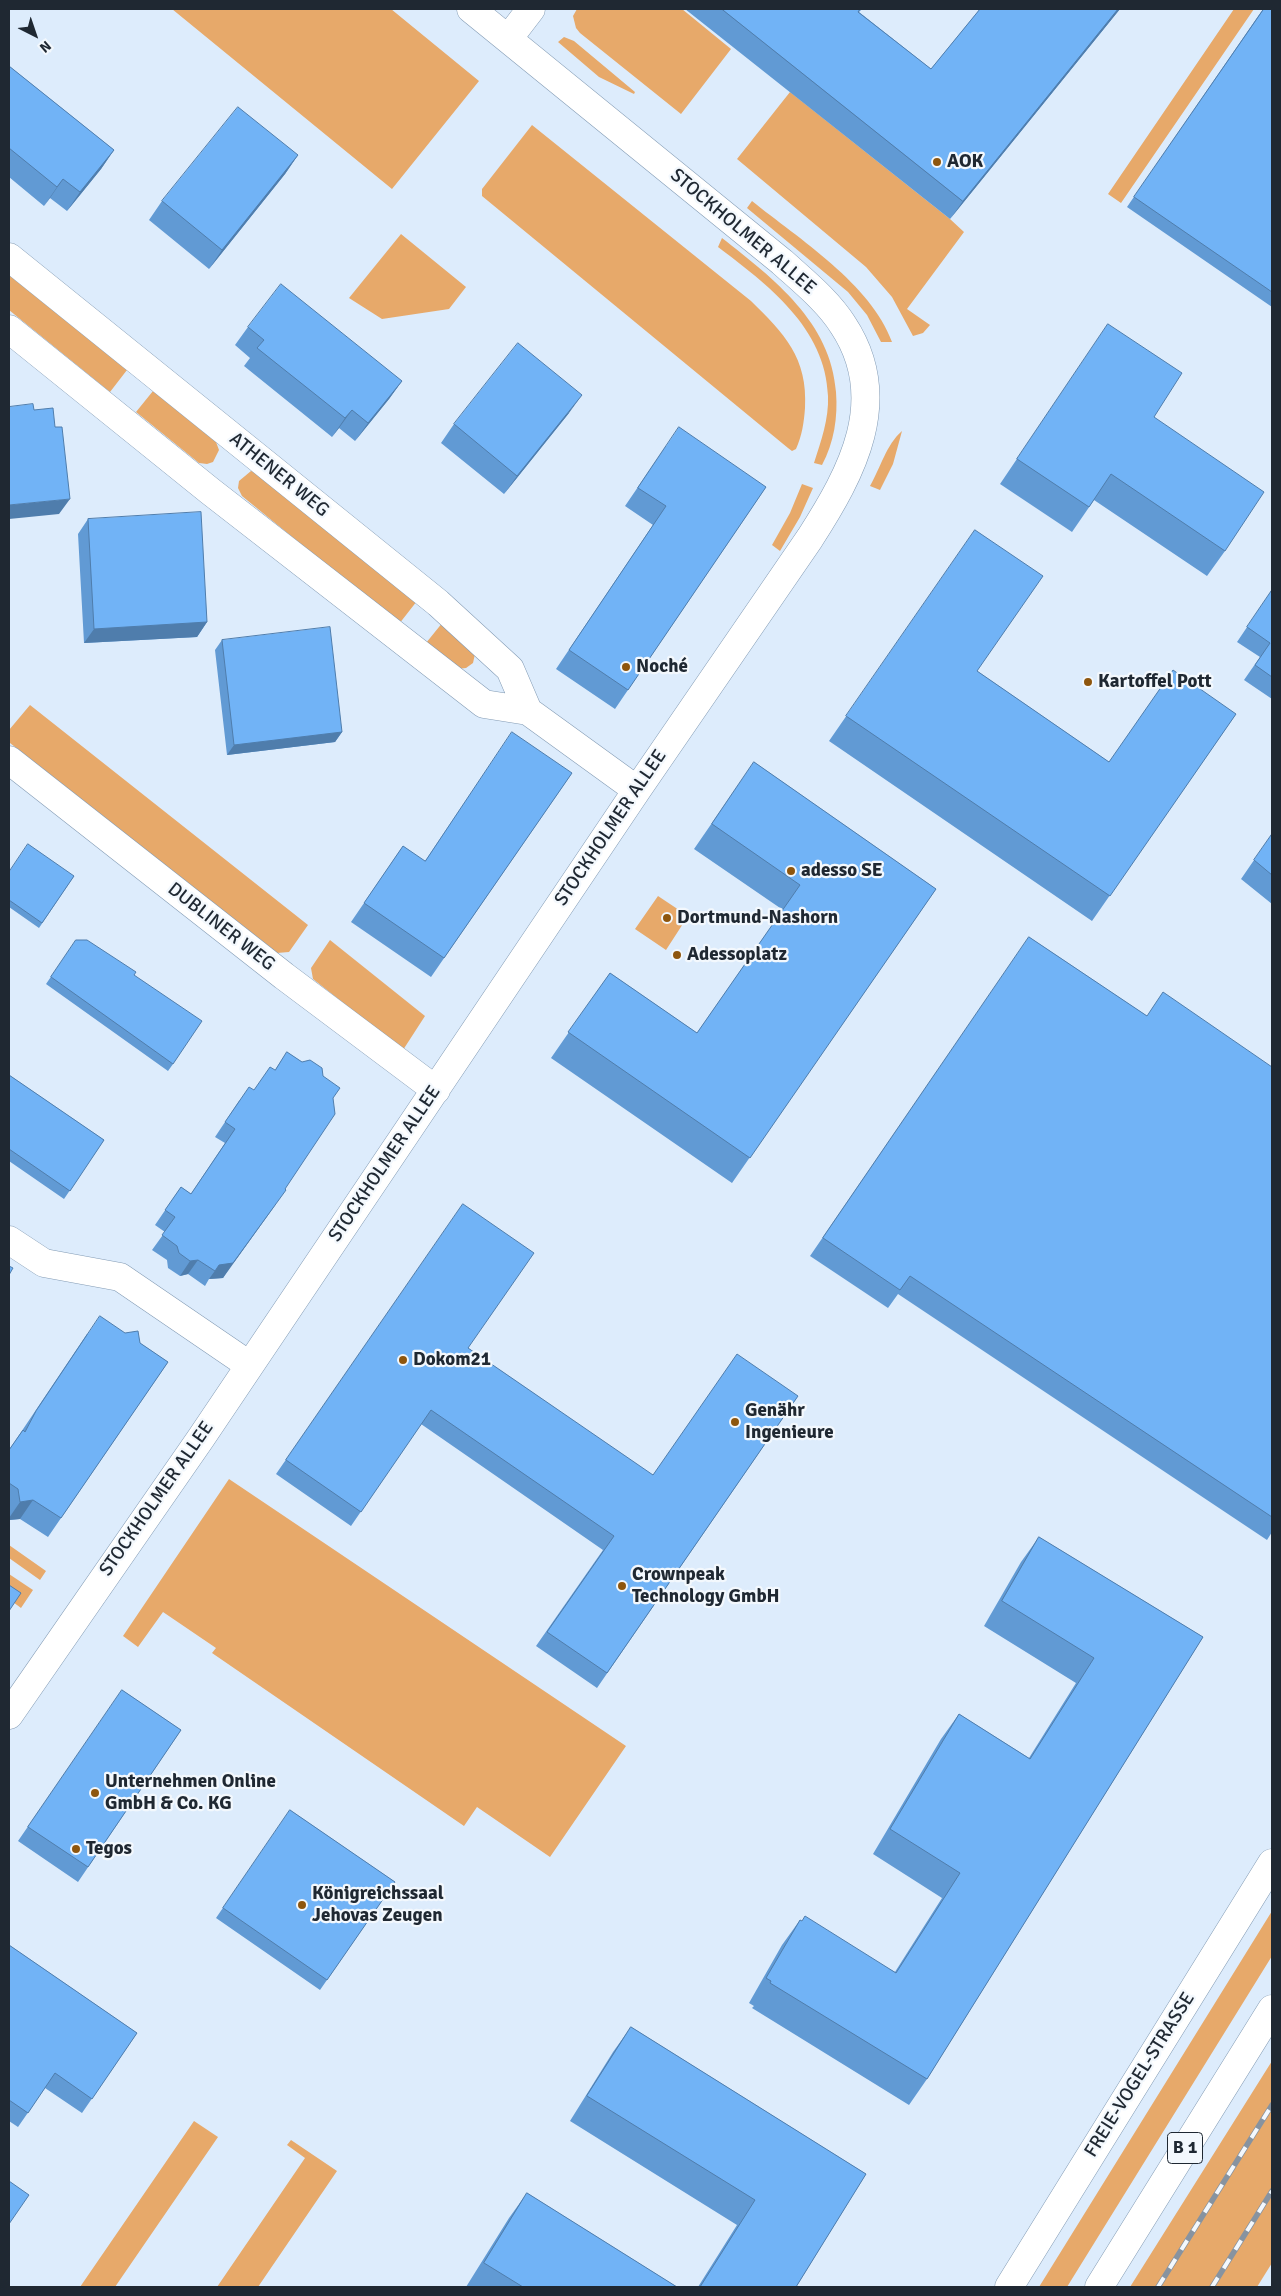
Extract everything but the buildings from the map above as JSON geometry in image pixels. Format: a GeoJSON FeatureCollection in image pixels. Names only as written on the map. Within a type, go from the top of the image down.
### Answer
{"type":"FeatureCollection","features":[{"type":"Feature","properties":{"kind":"main road","name":"STOCKHOLMER ALLEE"},"geometry":{"type":"LineString","coordinates":[[9,1715],[200,1438],[637,790],[810,538],[837,496],[852,463],[863,428],[866,394],[857,350],[843,324],[804,282],[471,9]]}},
{"type":"Feature","properties":{"kind":"main road"},"geometry":{"type":"LineString","coordinates":[[508,39],[531,9]]}},
{"type":"Feature","properties":{"kind":"main road","name":"ATHENER WEG"},"geometry":{"type":"LineString","coordinates":[[9,256],[438,603],[510,669],[528,711]]}},
{"type":"Feature","properties":{"kind":"main road"},"geometry":{"type":"LineString","coordinates":[[9,329],[218,497],[484,704],[528,711],[637,790]]}},
{"type":"Feature","properties":{"kind":"main road","name":"DUBLINER WEG"},"geometry":{"type":"LineString","coordinates":[[9,760],[276,970],[436,1090]]}},
{"type":"Feature","properties":{"kind":"main road"},"geometry":{"type":"LineString","coordinates":[[9,1240],[44,1262],[120,1277],[248,1366]]}},
{"type":"Feature","properties":{"kind":"main road","name":"FREIE-VOGEL-STRASSE"},"geometry":{"type":"LineString","coordinates":[[1008,2287],[1272,1863]]}},
{"type":"Feature","properties":{"kind":"main road","name":"B 1"},"geometry":{"type":"LineString","coordinates":[[1098,2287],[1272,2009]]}},
{"type":"Feature","properties":{"kind":"shaded area"},"geometry":{"type":"Polygon","coordinates":[[[172,9],[391,9],[479,81],[392,189],[172,9]]]}},
{"type":"Feature","properties":{"kind":"shaded area"},"geometry":{"type":"Polygon","coordinates":[[[577,9],[682,9],[731,49],[681,114],[580,33],[576,28],[573,16],[577,9]]]}},
{"type":"Feature","properties":{"kind":"shaded area"},"geometry":{"type":"Polygon","coordinates":[[[1234,9],[1254,9],[1121,203],[1108,194],[1234,9]]]}},
{"type":"Feature","properties":{"kind":"shaded area"},"geometry":{"type":"Polygon","coordinates":[[[564,37],[574,41],[635,92],[634,94],[599,77],[558,42],[564,37]]]}},
{"type":"Feature","properties":{"kind":"shaded area"},"geometry":{"type":"Polygon","coordinates":[[[790,92],[964,232],[907,309],[930,325],[923,333],[913,336],[892,297],[866,267],[737,159],[790,92]]]}},
{"type":"Feature","properties":{"kind":"shaded area"},"geometry":{"type":"Polygon","coordinates":[[[532,125],[751,301],[774,324],[792,348],[798,361],[805,390],[803,424],[796,449],[792,451],[788,448],[482,196],[482,189],[532,125]]]}},
{"type":"Feature","properties":{"kind":"shaded area"},"geometry":{"type":"Polygon","coordinates":[[[752,201],[832,264],[851,282],[882,321],[892,342],[881,342],[867,315],[848,292],[747,208],[752,201]]]}},
{"type":"Feature","properties":{"kind":"shaded area"},"geometry":{"type":"Polygon","coordinates":[[[401,234],[466,287],[449,309],[382,319],[349,298],[401,234]]]}},
{"type":"Feature","properties":{"kind":"shaded area"},"geometry":{"type":"Polygon","coordinates":[[[722,238],[780,286],[797,304],[823,344],[832,367],[836,392],[836,420],[832,439],[822,465],[814,463],[826,422],[828,396],[825,372],[817,349],[791,310],[774,292],[718,247],[722,238]]]}},
{"type":"Feature","properties":{"kind":"shaded area"},"geometry":{"type":"Polygon","coordinates":[[[9,275],[127,370],[110,392],[9,310],[9,275]]]}},
{"type":"Feature","properties":{"kind":"shaded area"},"geometry":{"type":"Polygon","coordinates":[[[153,391],[216,442],[219,450],[213,462],[207,464],[199,463],[136,412],[153,391]]]}},
{"type":"Feature","properties":{"kind":"shaded area"},"geometry":{"type":"Polygon","coordinates":[[[902,431],[893,464],[880,490],[870,486],[892,443],[902,431]]]}},
{"type":"Feature","properties":{"kind":"shaded area"},"geometry":{"type":"Polygon","coordinates":[[[251,471],[259,473],[417,601],[399,624],[242,496],[238,488],[239,481],[251,471]]]}},
{"type":"Feature","properties":{"kind":"shaded area"},"geometry":{"type":"Polygon","coordinates":[[[802,484],[813,488],[800,517],[780,551],[772,545],[790,513],[802,484]]]}},
{"type":"Feature","properties":{"kind":"shaded area"},"geometry":{"type":"Polygon","coordinates":[[[443,622],[475,654],[473,663],[466,668],[457,669],[426,643],[443,622]]]}},
{"type":"Feature","properties":{"kind":"shaded area"},"geometry":{"type":"Polygon","coordinates":[[[30,705],[308,925],[289,952],[277,953],[10,743],[9,730],[30,705]]]}},
{"type":"Feature","properties":{"kind":"shaded area"},"geometry":{"type":"Polygon","coordinates":[[[658,896],[688,916],[666,950],[635,929],[658,896]]]}},
{"type":"Feature","properties":{"kind":"shaded area"},"geometry":{"type":"Polygon","coordinates":[[[330,940],[425,1016],[403,1050],[313,979],[311,968],[330,940]]]}},
{"type":"Feature","properties":{"kind":"shaded area"},"geometry":{"type":"Polygon","coordinates":[[[229,1479],[626,1746],[550,1857],[477,1807],[464,1826],[212,1653],[216,1648],[163,1612],[138,1647],[123,1636],[229,1479]]]}},
{"type":"Feature","properties":{"kind":"shaded area"},"geometry":{"type":"Polygon","coordinates":[[[9,1545],[46,1571],[40,1580],[9,1558],[9,1545]]]}},
{"type":"Feature","properties":{"kind":"shaded area"},"geometry":{"type":"Polygon","coordinates":[[[9,1574],[33,1590],[21,1608],[9,1599],[9,1574]]]}},
{"type":"Feature","properties":{"kind":"shaded area"},"geometry":{"type":"Polygon","coordinates":[[[1272,1911],[1272,1956],[1067,2287],[1039,2287],[1272,1911]]]}},
{"type":"Feature","properties":{"kind":"shaded area"},"geometry":{"type":"Polygon","coordinates":[[[1272,2061],[1272,2263],[1257,2287],[1130,2287],[1272,2061]]]}},
{"type":"Feature","properties":{"kind":"shaded area"},"geometry":{"type":"Polygon","coordinates":[[[194,2121],[218,2137],[115,2287],[80,2287],[194,2121]]]}},
{"type":"Feature","properties":{"kind":"shaded area"},"geometry":{"type":"Polygon","coordinates":[[[291,2140],[337,2171],[258,2287],[217,2287],[305,2158],[287,2145],[291,2140]]]}},
{"type":"Feature","properties":{"kind":"railway"},"geometry":{"type":"LineString","coordinates":[[1158,2287],[1272,2105]]}},
{"type":"Feature","properties":{"kind":"railway"},"geometry":{"type":"LineString","coordinates":[[1212,2287],[1272,2191]]}},
{"type":"Feature","properties":{"kind":"place","name":"AOK"},"geometry":{"type":"Point","coordinates":[937,162]}},
{"type":"Feature","properties":{"kind":"place","name":"Noché"},"geometry":{"type":"Point","coordinates":[626,667]}},
{"type":"Feature","properties":{"kind":"place","name":"Kartoffel Pott"},"geometry":{"type":"Point","coordinates":[1088,682]}},
{"type":"Feature","properties":{"kind":"place","name":"adesso SE"},"geometry":{"type":"Point","coordinates":[791,871]}},
{"type":"Feature","properties":{"kind":"place","name":"Dortmund-Nashorn"},"geometry":{"type":"Point","coordinates":[667,918]}},
{"type":"Feature","properties":{"kind":"place","name":"Adessoplatz"},"geometry":{"type":"Point","coordinates":[677,955]}},
{"type":"Feature","properties":{"kind":"place","name":"Dokom21"},"geometry":{"type":"Point","coordinates":[403,1360]}},
{"type":"Feature","properties":{"kind":"place","name":"Genähr Ingenieure"},"geometry":{"type":"Point","coordinates":[735,1422]}},
{"type":"Feature","properties":{"kind":"place","name":"Crownpeak Technology GmbH"},"geometry":{"type":"Point","coordinates":[622,1586]}},
{"type":"Feature","properties":{"kind":"place","name":"Unternehmen Online GmbH & Co. KG"},"geometry":{"type":"Point","coordinates":[95,1793]}},
{"type":"Feature","properties":{"kind":"place","name":"Tegos"},"geometry":{"type":"Point","coordinates":[76,1849]}},
{"type":"Feature","properties":{"kind":"place","name":"Königreichssaal Jehovas Zeugen"},"geometry":{"type":"Point","coordinates":[302,1905]}}]}
